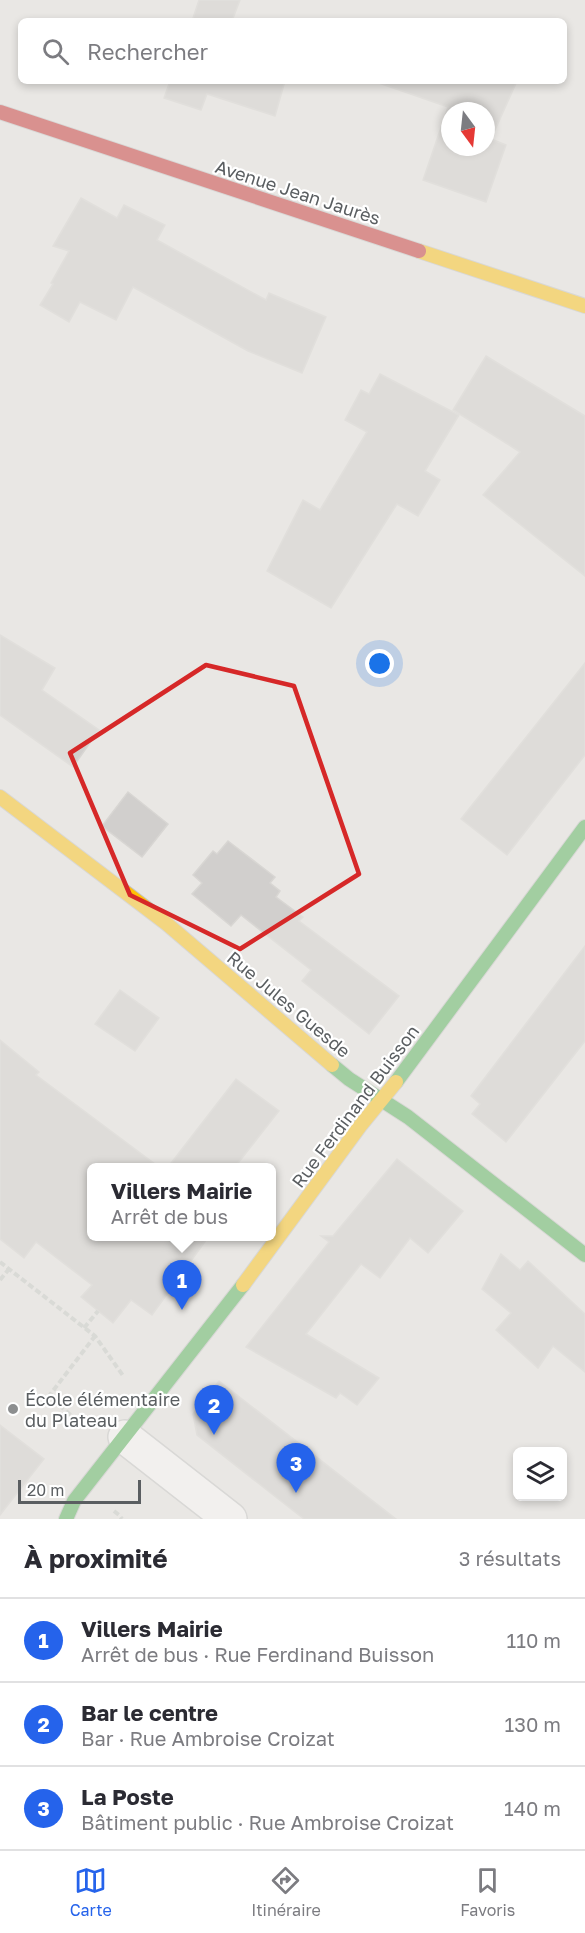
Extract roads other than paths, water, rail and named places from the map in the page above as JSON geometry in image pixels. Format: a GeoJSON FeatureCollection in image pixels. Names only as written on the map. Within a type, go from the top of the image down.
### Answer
{"type":"FeatureCollection","features":[{"type":"Feature","properties":{"kind":"street","name":"Avenue Jean Jaurès"},"geometry":{"type":"LineString","coordinates":[[0,112],[585,306]]}},
{"type":"Feature","properties":{"kind":"street","name":"Rue Jules Guesde"},"geometry":{"type":"LineString","coordinates":[[0,798],[167,924],[349,1079],[408,1117],[585,1256]]}},
{"type":"Feature","properties":{"kind":"street","name":"Rue Ferdinand Buisson"},"geometry":{"type":"LineString","coordinates":[[276,1241],[585,827]]}},
{"type":"Feature","properties":{"kind":"street","name":"Rue Ferdinand Buisson"},"geometry":{"type":"LineString","coordinates":[[66,1519],[74,1501],[226,1309],[276,1241]]}},
{"type":"Feature","properties":{"kind":"street"},"geometry":{"type":"LineString","coordinates":[[125,1437],[230,1519]]}},
{"type":"Feature","properties":{"kind":"place","name":"Villers Mairie"},"geometry":{"type":"Point","coordinates":[182,1310]}},
{"type":"Feature","properties":{"kind":"place","name":"École élémentaire du Plateau"},"geometry":{"type":"Point","coordinates":[13,1409]}},
{"type":"Feature","properties":{"kind":"place","name":"Bar le centre"},"geometry":{"type":"Point","coordinates":[214,1435]}},
{"type":"Feature","properties":{"kind":"place","name":"La Poste"},"geometry":{"type":"Point","coordinates":[296,1493]}}]}
